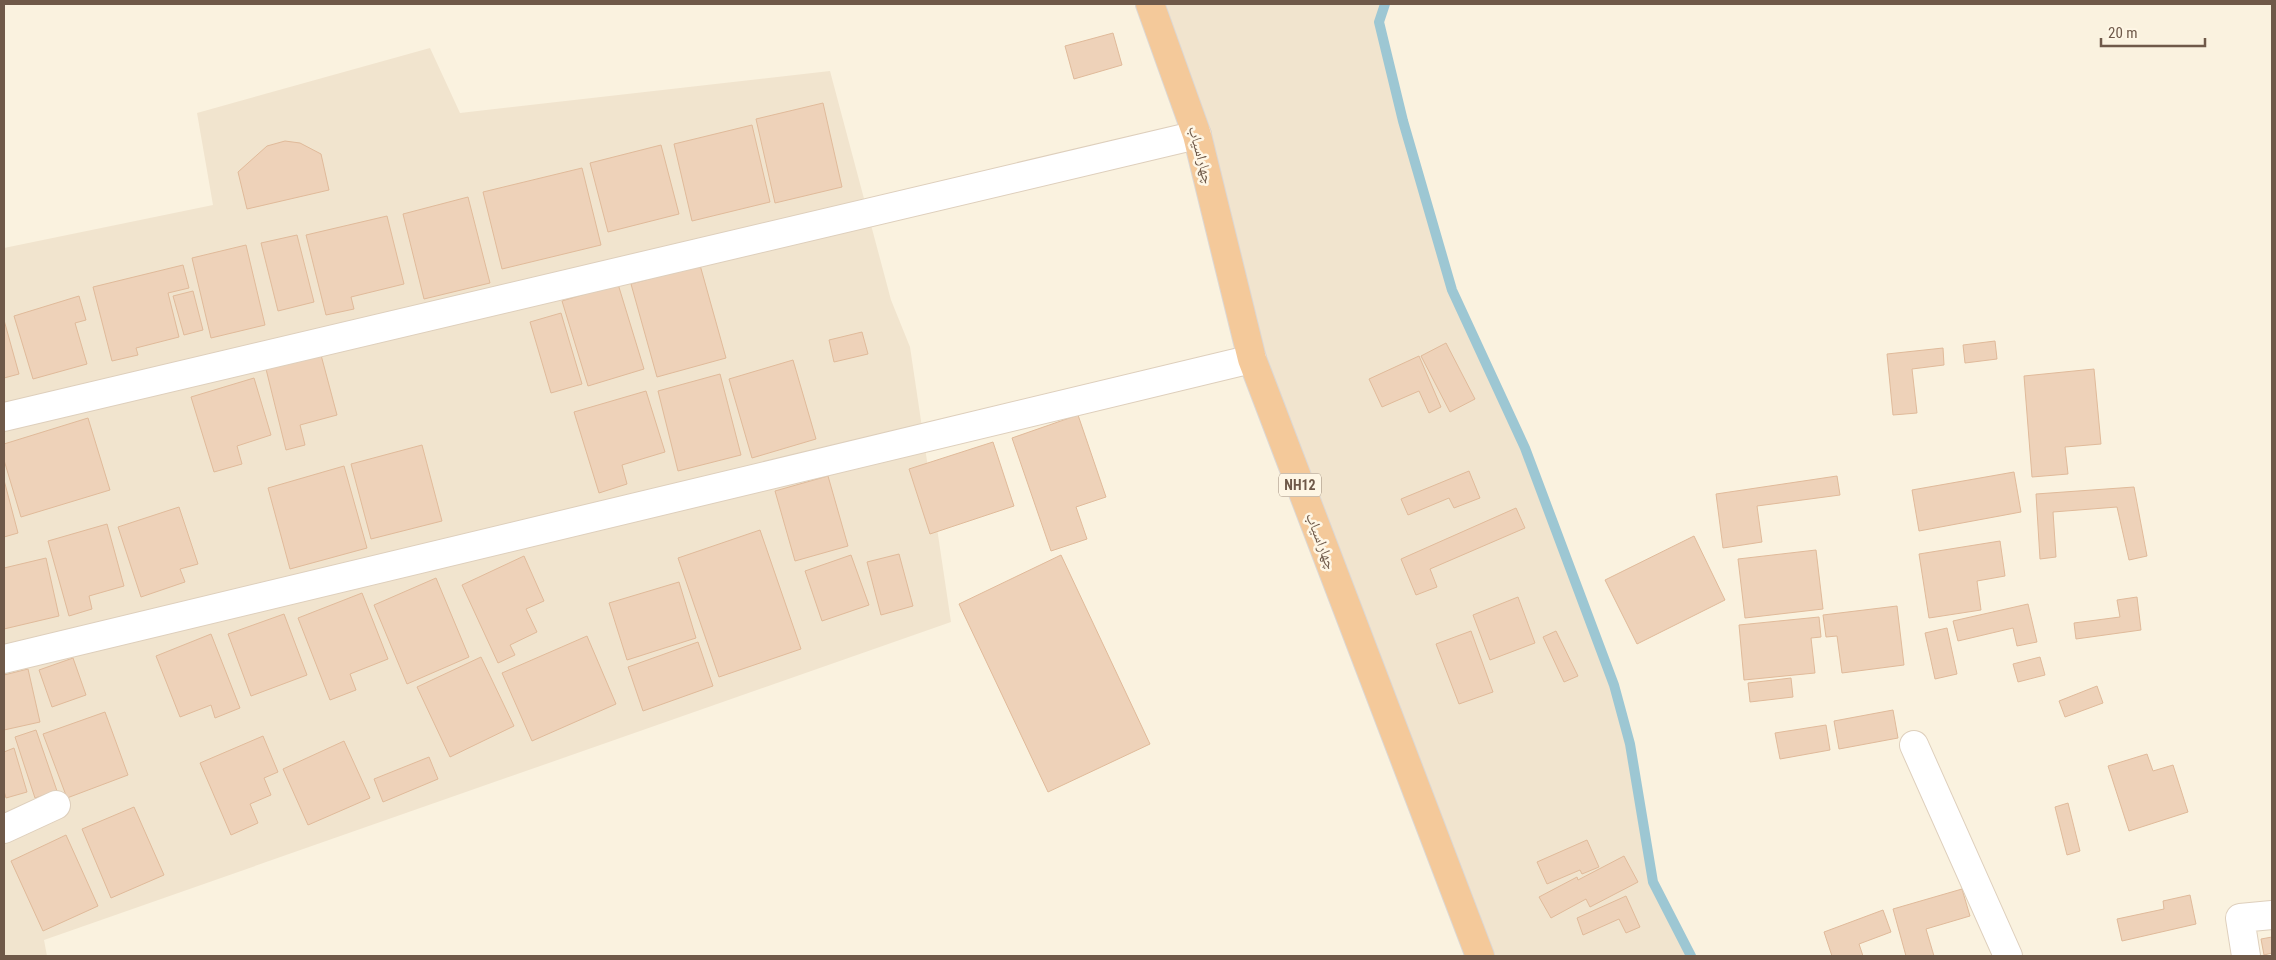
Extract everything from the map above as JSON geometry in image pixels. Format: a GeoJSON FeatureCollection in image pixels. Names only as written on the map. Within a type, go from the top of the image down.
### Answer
{"type":"FeatureCollection","features":[{"type":"Feature","properties":{"kind":"highway","name":"چهاراسیاب"},"geometry":{"type":"LineString","coordinates":[[1150,4],[1197,135],[1252,359],[1480,956]]}},
{"type":"Feature","properties":{"kind":"street"},"geometry":{"type":"LineString","coordinates":[[4,417],[1197,135]]}},
{"type":"Feature","properties":{"kind":"street"},"geometry":{"type":"LineString","coordinates":[[4,660],[1252,359]]}},
{"type":"Feature","properties":{"kind":"street"},"geometry":{"type":"LineString","coordinates":[[1914,745],[2008,956]]}},
{"type":"Feature","properties":{"kind":"street"},"geometry":{"type":"LineString","coordinates":[[4,829],[56,805]]}},
{"type":"Feature","properties":{"kind":"street"},"geometry":{"type":"LineString","coordinates":[[2246,956],[2240,918],[2272,915]]}},
{"type":"Feature","properties":{"kind":"shaded area"},"geometry":{"type":"Polygon","coordinates":[[[1150,4],[1385,4],[1379,23],[1403,121],[1452,290],[1525,448],[1614,685],[1630,744],[1653,882],[1691,956],[1480,956],[1252,359],[1150,4]]]}},
{"type":"Feature","properties":{"kind":"shaded area"},"geometry":{"type":"Polygon","coordinates":[[[430,48],[460,113],[830,71],[891,300],[910,347],[951,622],[44,940],[47,956],[4,956],[4,248],[213,205],[197,113],[430,48]]]}},
{"type":"Feature","properties":{"kind":"building"},"geometry":{"type":"Polygon","coordinates":[[[1113,33],[1122,65],[1074,79],[1065,46],[1113,33]]]}},
{"type":"Feature","properties":{"kind":"building"},"geometry":{"type":"Polygon","coordinates":[[[823,103],[842,187],[775,203],[756,119],[823,103]]]}},
{"type":"Feature","properties":{"kind":"building"},"geometry":{"type":"Polygon","coordinates":[[[752,125],[770,202],[692,221],[674,144],[752,125]]]}},
{"type":"Feature","properties":{"kind":"building"},"geometry":{"type":"Polygon","coordinates":[[[285,141],[300,143],[321,154],[329,190],[247,209],[238,172],[267,146],[285,141]]]}},
{"type":"Feature","properties":{"kind":"building"},"geometry":{"type":"Polygon","coordinates":[[[661,145],[679,214],[608,232],[590,163],[661,145]]]}},
{"type":"Feature","properties":{"kind":"building"},"geometry":{"type":"Polygon","coordinates":[[[582,168],[601,245],[502,269],[483,192],[582,168]]]}},
{"type":"Feature","properties":{"kind":"building"},"geometry":{"type":"Polygon","coordinates":[[[468,197],[490,283],[424,299],[403,214],[468,197]]]}},
{"type":"Feature","properties":{"kind":"building"},"geometry":{"type":"Polygon","coordinates":[[[387,216],[404,284],[351,297],[354,309],[326,315],[306,235],[387,216]]]}},
{"type":"Feature","properties":{"kind":"building"},"geometry":{"type":"Polygon","coordinates":[[[297,235],[314,302],[278,311],[261,243],[297,235]]]}},
{"type":"Feature","properties":{"kind":"building"},"geometry":{"type":"Polygon","coordinates":[[[246,245],[265,325],[211,338],[192,258],[246,245]]]}},
{"type":"Feature","properties":{"kind":"building"},"geometry":{"type":"Polygon","coordinates":[[[183,265],[189,288],[168,293],[179,337],[136,348],[138,355],[112,361],[93,287],[183,265]]]}},
{"type":"Feature","properties":{"kind":"building"},"geometry":{"type":"Polygon","coordinates":[[[700,265],[726,358],[657,377],[631,284],[700,265]]]}},
{"type":"Feature","properties":{"kind":"building"},"geometry":{"type":"Polygon","coordinates":[[[618,284],[644,369],[588,386],[562,301],[618,284]]]}},
{"type":"Feature","properties":{"kind":"building"},"geometry":{"type":"Polygon","coordinates":[[[193,291],[203,330],[184,335],[173,296],[193,291]]]}},
{"type":"Feature","properties":{"kind":"building"},"geometry":{"type":"Polygon","coordinates":[[[79,296],[86,320],[75,323],[87,364],[33,379],[14,316],[79,296]]]}},
{"type":"Feature","properties":{"kind":"building"},"geometry":{"type":"Polygon","coordinates":[[[561,313],[582,384],[551,393],[530,322],[561,313]]]}},
{"type":"Feature","properties":{"kind":"building"},"geometry":{"type":"Polygon","coordinates":[[[4,320],[19,374],[4,378],[4,320]]]}},
{"type":"Feature","properties":{"kind":"building"},"geometry":{"type":"Polygon","coordinates":[[[862,332],[868,354],[834,362],[829,340],[862,332]]]}},
{"type":"Feature","properties":{"kind":"building"},"geometry":{"type":"Polygon","coordinates":[[[1995,341],[1997,359],[1965,363],[1963,345],[1995,341]]]}},
{"type":"Feature","properties":{"kind":"building"},"geometry":{"type":"Polygon","coordinates":[[[1446,343],[1475,399],[1450,412],[1421,356],[1446,343]]]}},
{"type":"Feature","properties":{"kind":"building"},"geometry":{"type":"Polygon","coordinates":[[[1943,348],[1944,365],[1912,369],[1917,413],[1893,415],[1887,354],[1943,348]]]}},
{"type":"Feature","properties":{"kind":"building"},"geometry":{"type":"Polygon","coordinates":[[[321,355],[337,415],[300,425],[305,445],[286,450],[266,369],[321,355]]]}},
{"type":"Feature","properties":{"kind":"building"},"geometry":{"type":"Polygon","coordinates":[[[1419,356],[1441,407],[1429,413],[1419,391],[1382,407],[1369,379],[1419,356]]]}},
{"type":"Feature","properties":{"kind":"building"},"geometry":{"type":"Polygon","coordinates":[[[793,360],[816,439],[752,458],[729,379],[793,360]]]}},
{"type":"Feature","properties":{"kind":"building"},"geometry":{"type":"Polygon","coordinates":[[[2094,369],[2101,444],[2065,447],[2068,474],[2032,477],[2024,376],[2094,369]]]}},
{"type":"Feature","properties":{"kind":"building"},"geometry":{"type":"Polygon","coordinates":[[[720,374],[741,455],[678,471],[658,391],[720,374]]]}},
{"type":"Feature","properties":{"kind":"building"},"geometry":{"type":"Polygon","coordinates":[[[254,378],[271,435],[237,446],[242,464],[214,472],[191,397],[254,378]]]}},
{"type":"Feature","properties":{"kind":"building"},"geometry":{"type":"Polygon","coordinates":[[[646,391],[665,452],[622,465],[627,484],[599,493],[574,412],[646,391]]]}},
{"type":"Feature","properties":{"kind":"building"},"geometry":{"type":"Polygon","coordinates":[[[1078,415],[1106,497],[1076,507],[1087,539],[1051,551],[1012,438],[1078,415]]]}},
{"type":"Feature","properties":{"kind":"building"},"geometry":{"type":"Polygon","coordinates":[[[88,418],[110,490],[21,517],[4,460],[4,444],[88,418]]]}},
{"type":"Feature","properties":{"kind":"building"},"geometry":{"type":"Polygon","coordinates":[[[993,442],[1014,506],[930,534],[909,469],[993,442]]]}},
{"type":"Feature","properties":{"kind":"building"},"geometry":{"type":"Polygon","coordinates":[[[422,445],[442,521],[371,539],[351,464],[422,445]]]}},
{"type":"Feature","properties":{"kind":"building"},"geometry":{"type":"Polygon","coordinates":[[[344,466],[367,548],[290,569],[268,488],[344,466]]]}},
{"type":"Feature","properties":{"kind":"building"},"geometry":{"type":"Polygon","coordinates":[[[1469,471],[1480,498],[1454,508],[1449,498],[1408,515],[1401,499],[1469,471]]]}},
{"type":"Feature","properties":{"kind":"building"},"geometry":{"type":"Polygon","coordinates":[[[2014,472],[2021,512],[1919,531],[1912,490],[2014,472]]]}},
{"type":"Feature","properties":{"kind":"building"},"geometry":{"type":"Polygon","coordinates":[[[828,476],[848,546],[795,561],[775,491],[828,476]]]}},
{"type":"Feature","properties":{"kind":"building"},"geometry":{"type":"Polygon","coordinates":[[[1837,476],[1840,495],[1757,506],[1762,542],[1723,548],[1716,494],[1837,476]]]}},
{"type":"Feature","properties":{"kind":"building"},"geometry":{"type":"Polygon","coordinates":[[[4,480],[18,533],[4,537],[4,480]]]}},
{"type":"Feature","properties":{"kind":"building"},"geometry":{"type":"Polygon","coordinates":[[[2134,487],[2147,556],[2129,560],[2117,507],[2053,512],[2056,557],[2040,559],[2036,494],[2134,487]]]}},
{"type":"Feature","properties":{"kind":"building"},"geometry":{"type":"Polygon","coordinates":[[[179,507],[198,564],[180,569],[185,582],[141,597],[118,527],[179,507]]]}},
{"type":"Feature","properties":{"kind":"building"},"geometry":{"type":"Polygon","coordinates":[[[1516,508],[1525,528],[1430,569],[1437,587],[1416,595],[1401,559],[1516,508]]]}},
{"type":"Feature","properties":{"kind":"building"},"geometry":{"type":"Polygon","coordinates":[[[107,524],[124,586],[89,596],[92,609],[69,616],[48,541],[107,524]]]}},
{"type":"Feature","properties":{"kind":"building"},"geometry":{"type":"Polygon","coordinates":[[[760,530],[801,649],[719,677],[678,558],[760,530]]]}},
{"type":"Feature","properties":{"kind":"building"},"geometry":{"type":"Polygon","coordinates":[[[1694,536],[1725,600],[1637,644],[1605,580],[1694,536]]]}},
{"type":"Feature","properties":{"kind":"building"},"geometry":{"type":"Polygon","coordinates":[[[2000,541],[2005,576],[1977,581],[1981,610],[1929,618],[1919,554],[2000,541]]]}},
{"type":"Feature","properties":{"kind":"building"},"geometry":{"type":"Polygon","coordinates":[[[1816,550],[1823,609],[1745,618],[1738,559],[1816,550]]]}},
{"type":"Feature","properties":{"kind":"building"},"geometry":{"type":"Polygon","coordinates":[[[899,554],[913,606],[881,615],[867,562],[899,554]]]}},
{"type":"Feature","properties":{"kind":"building"},"geometry":{"type":"Polygon","coordinates":[[[851,555],[869,605],[822,621],[805,571],[851,555]]]}},
{"type":"Feature","properties":{"kind":"building"},"geometry":{"type":"Polygon","coordinates":[[[1061,555],[1150,744],[1048,792],[959,604],[1061,555]]]}},
{"type":"Feature","properties":{"kind":"building"},"geometry":{"type":"Polygon","coordinates":[[[524,556],[544,601],[526,609],[537,632],[510,645],[515,655],[498,663],[462,585],[524,556]]]}},
{"type":"Feature","properties":{"kind":"building"},"geometry":{"type":"Polygon","coordinates":[[[46,558],[59,616],[4,629],[4,568],[46,558]]]}},
{"type":"Feature","properties":{"kind":"building"},"geometry":{"type":"Polygon","coordinates":[[[436,578],[469,657],[407,684],[374,605],[436,578]]]}},
{"type":"Feature","properties":{"kind":"building"},"geometry":{"type":"Polygon","coordinates":[[[679,582],[696,638],[627,660],[609,603],[679,582]]]}},
{"type":"Feature","properties":{"kind":"building"},"geometry":{"type":"Polygon","coordinates":[[[362,593],[388,659],[350,674],[356,690],[330,700],[298,618],[362,593]]]}},
{"type":"Feature","properties":{"kind":"building"},"geometry":{"type":"Polygon","coordinates":[[[1518,597],[1535,643],[1490,660],[1473,615],[1518,597]]]}},
{"type":"Feature","properties":{"kind":"building"},"geometry":{"type":"Polygon","coordinates":[[[2137,597],[2141,630],[2076,639],[2074,623],[2120,617],[2117,600],[2137,597]]]}},
{"type":"Feature","properties":{"kind":"building"},"geometry":{"type":"Polygon","coordinates":[[[2028,604],[2037,642],[2017,646],[2013,628],[1958,641],[1953,621],[2028,604]]]}},
{"type":"Feature","properties":{"kind":"building"},"geometry":{"type":"Polygon","coordinates":[[[1897,606],[1904,665],[1842,673],[1837,636],[1826,637],[1823,615],[1897,606]]]}},
{"type":"Feature","properties":{"kind":"building"},"geometry":{"type":"Polygon","coordinates":[[[284,614],[307,675],[251,696],[228,634],[284,614]]]}},
{"type":"Feature","properties":{"kind":"building"},"geometry":{"type":"Polygon","coordinates":[[[1819,617],[1821,637],[1811,638],[1815,673],[1744,680],[1739,625],[1819,617]]]}},
{"type":"Feature","properties":{"kind":"building"},"geometry":{"type":"Polygon","coordinates":[[[1947,628],[1957,674],[1935,679],[1925,633],[1947,628]]]}},
{"type":"Feature","properties":{"kind":"building"},"geometry":{"type":"Polygon","coordinates":[[[1471,631],[1493,692],[1459,704],[1436,644],[1471,631]]]}},
{"type":"Feature","properties":{"kind":"building"},"geometry":{"type":"Polygon","coordinates":[[[1556,631],[1578,676],[1564,682],[1543,637],[1556,631]]]}},
{"type":"Feature","properties":{"kind":"building"},"geometry":{"type":"Polygon","coordinates":[[[211,634],[240,708],[215,718],[211,705],[180,717],[156,656],[211,634]]]}},
{"type":"Feature","properties":{"kind":"building"},"geometry":{"type":"Polygon","coordinates":[[[587,636],[616,704],[532,741],[502,673],[587,636]]]}},
{"type":"Feature","properties":{"kind":"building"},"geometry":{"type":"Polygon","coordinates":[[[698,642],[713,686],[643,711],[628,667],[698,642]]]}},
{"type":"Feature","properties":{"kind":"building"},"geometry":{"type":"Polygon","coordinates":[[[481,657],[514,726],[450,757],[417,687],[481,657]]]}},
{"type":"Feature","properties":{"kind":"building"},"geometry":{"type":"Polygon","coordinates":[[[2040,657],[2045,675],[2018,682],[2013,664],[2040,657]]]}},
{"type":"Feature","properties":{"kind":"building"},"geometry":{"type":"Polygon","coordinates":[[[73,658],[86,695],[52,707],[39,670],[73,658]]]}},
{"type":"Feature","properties":{"kind":"building"},"geometry":{"type":"Polygon","coordinates":[[[28,669],[40,722],[4,730],[4,675],[28,669]]]}},
{"type":"Feature","properties":{"kind":"building"},"geometry":{"type":"Polygon","coordinates":[[[1791,678],[1793,697],[1750,702],[1748,683],[1791,678]]]}},
{"type":"Feature","properties":{"kind":"building"},"geometry":{"type":"Polygon","coordinates":[[[2097,686],[2103,703],[2065,717],[2059,701],[2097,686]]]}},
{"type":"Feature","properties":{"kind":"building"},"geometry":{"type":"Polygon","coordinates":[[[1893,710],[1898,738],[1839,749],[1834,721],[1893,710]]]}},
{"type":"Feature","properties":{"kind":"building"},"geometry":{"type":"Polygon","coordinates":[[[105,712],[128,775],[67,798],[43,734],[105,712]]]}},
{"type":"Feature","properties":{"kind":"building"},"geometry":{"type":"Polygon","coordinates":[[[1826,725],[1830,750],[1780,759],[1775,733],[1826,725]]]}},
{"type":"Feature","properties":{"kind":"building"},"geometry":{"type":"Polygon","coordinates":[[[36,730],[57,791],[35,798],[15,737],[36,730]]]}},
{"type":"Feature","properties":{"kind":"building"},"geometry":{"type":"Polygon","coordinates":[[[263,736],[278,772],[264,778],[271,795],[250,804],[258,823],[231,835],[200,763],[263,736]]]}},
{"type":"Feature","properties":{"kind":"building"},"geometry":{"type":"Polygon","coordinates":[[[344,741],[370,798],[308,825],[283,769],[344,741]]]}},
{"type":"Feature","properties":{"kind":"building"},"geometry":{"type":"Polygon","coordinates":[[[14,748],[27,792],[6,798],[4,791],[4,752],[14,748]]]}},
{"type":"Feature","properties":{"kind":"building"},"geometry":{"type":"Polygon","coordinates":[[[2147,754],[2153,771],[2173,765],[2188,812],[2129,831],[2108,766],[2147,754]]]}},
{"type":"Feature","properties":{"kind":"building"},"geometry":{"type":"Polygon","coordinates":[[[429,757],[438,779],[383,802],[374,779],[429,757]]]}},
{"type":"Feature","properties":{"kind":"building"},"geometry":{"type":"Polygon","coordinates":[[[2068,803],[2080,851],[2067,855],[2055,807],[2068,803]]]}},
{"type":"Feature","properties":{"kind":"building"},"geometry":{"type":"Polygon","coordinates":[[[134,807],[164,875],[111,898],[82,829],[134,807]]]}},
{"type":"Feature","properties":{"kind":"building"},"geometry":{"type":"Polygon","coordinates":[[[66,835],[98,906],[43,931],[11,861],[66,835]]]}},
{"type":"Feature","properties":{"kind":"building"},"geometry":{"type":"Polygon","coordinates":[[[1587,840],[1599,867],[1582,874],[1580,870],[1547,884],[1537,862],[1587,840]]]}},
{"type":"Feature","properties":{"kind":"building"},"geometry":{"type":"Polygon","coordinates":[[[1624,856],[1638,882],[1590,907],[1586,899],[1551,918],[1539,897],[1577,877],[1578,880],[1624,856]]]}},
{"type":"Feature","properties":{"kind":"building"},"geometry":{"type":"Polygon","coordinates":[[[1962,889],[1970,916],[1926,929],[1934,956],[1906,956],[1893,909],[1962,889]]]}},
{"type":"Feature","properties":{"kind":"building"},"geometry":{"type":"Polygon","coordinates":[[[2190,895],[2196,924],[2122,941],[2117,919],[2164,909],[2163,901],[2190,895]]]}},
{"type":"Feature","properties":{"kind":"building"},"geometry":{"type":"Polygon","coordinates":[[[1626,896],[1640,927],[1626,933],[1619,919],[1583,935],[1577,918],[1626,896]]]}},
{"type":"Feature","properties":{"kind":"building"},"geometry":{"type":"Polygon","coordinates":[[[1883,910],[1891,932],[1859,944],[1863,956],[1832,956],[1824,932],[1883,910]]]}},
{"type":"Feature","properties":{"kind":"building"},"geometry":{"type":"Polygon","coordinates":[[[2272,937],[2272,953],[2264,955],[2261,939],[2272,937]]]}},
{"type":"Feature","properties":{"kind":"waterway"},"geometry":{"type":"LineString","coordinates":[[1385,4],[1379,22],[1403,121],[1452,290],[1525,448],[1614,685],[1630,744],[1653,882],[1691,956]]}}]}
